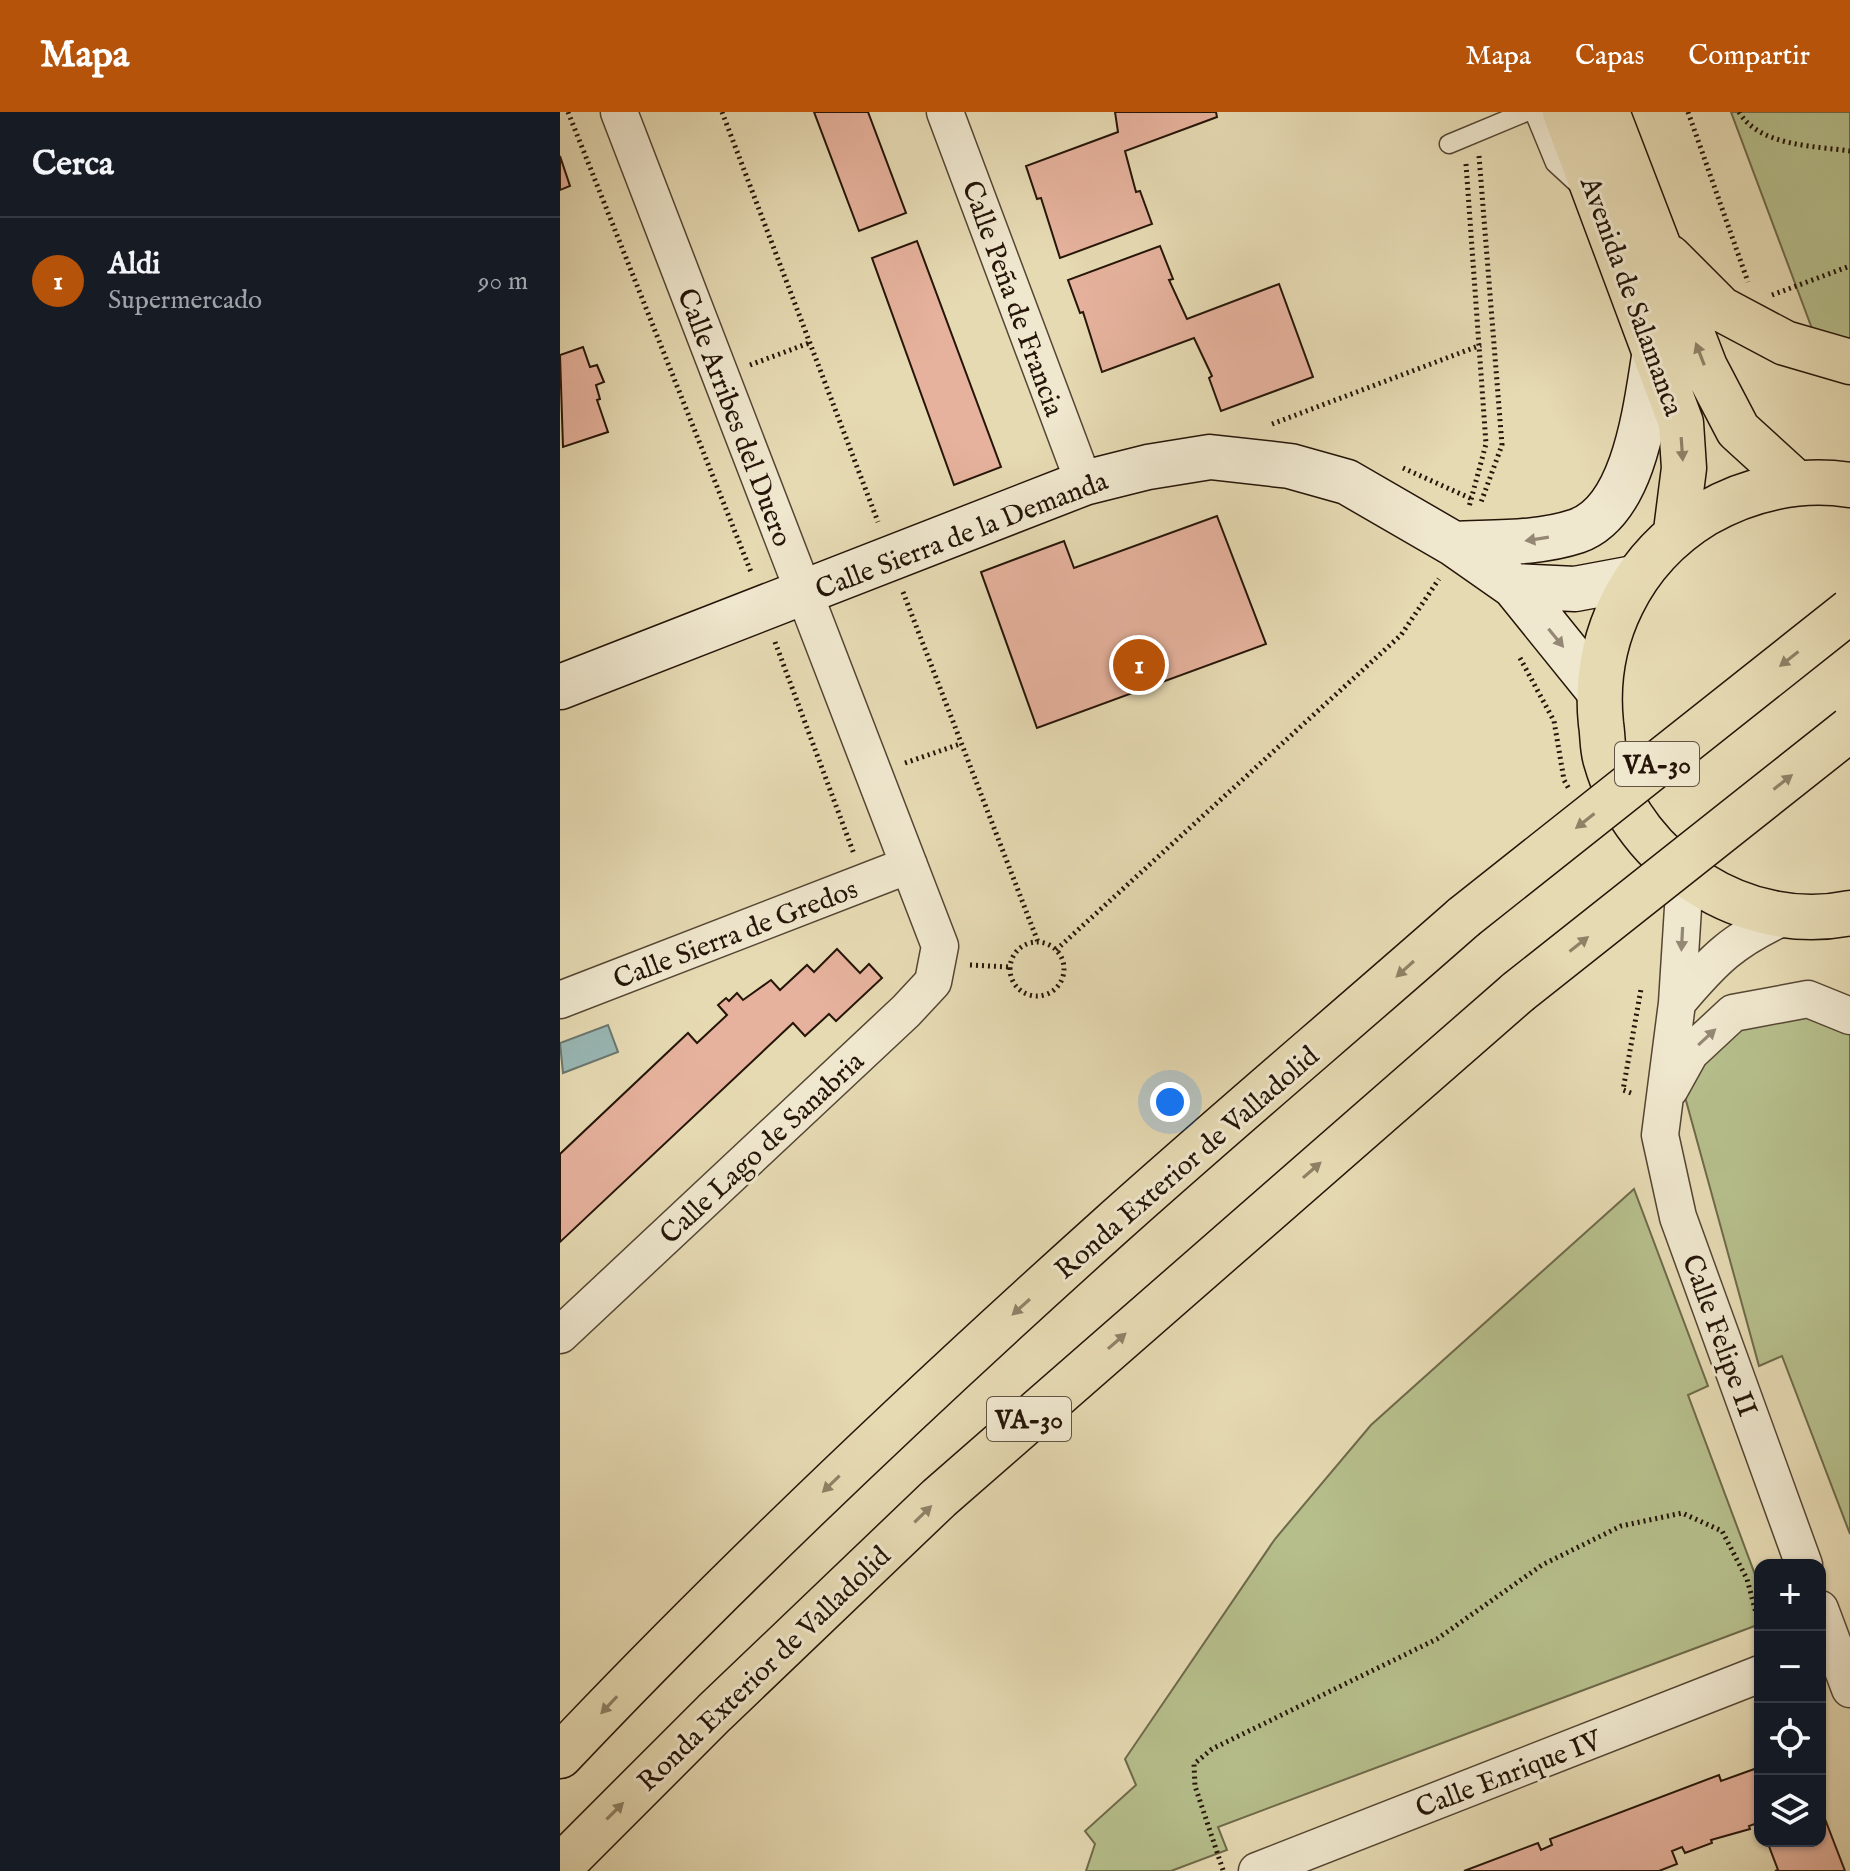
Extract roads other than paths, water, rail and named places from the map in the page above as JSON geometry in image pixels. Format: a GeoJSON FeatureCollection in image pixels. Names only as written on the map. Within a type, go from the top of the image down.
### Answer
{"type":"FeatureCollection","features":[{"type":"Feature","properties":{"kind":"highway","name":"Avenida de Salamanca"},"geometry":{"type":"LineString","coordinates":[[1565,112],[1681,423],[1684,468],[1676,531]]}},
{"type":"Feature","properties":{"kind":"highway","name":"Avenida de Salamanca"},"geometry":{"type":"LineString","coordinates":[[1607,112],[1705,367],[1738,430],[1795,482]]}},
{"type":"Feature","properties":{"kind":"highway"},"geometry":{"type":"LineString","coordinates":[[1658,245],[1721,309],[1785,343],[1850,362]]}},
{"type":"Feature","properties":{"kind":"highway"},"geometry":{"type":"LineString","coordinates":[[1827,924],[1738,904],[1685,876],[1636,825],[1606,761],[1598,690],[1608,631],[1634,578],[1676,531],[1732,498],[1795,482],[1849,483]]}},
{"type":"Feature","properties":{"kind":"highway","name":"Ronda Exterior de Valladolid"},"geometry":{"type":"LineString","coordinates":[[560,1756],[657,1653],[886,1431],[1110,1226],[1464,917],[1850,611]]}},
{"type":"Feature","properties":{"kind":"highway","name":"Ronda Exterior de Valladolid"},"geometry":{"type":"LineString","coordinates":[[560,1867],[714,1713],[939,1498],[1518,992],[1850,729]]}},
{"type":"Feature","properties":{"kind":"street","name":"Calle Arribes del Duero"},"geometry":{"type":"LineString","coordinates":[[619,112],[784,600],[874,773],[940,946]]}},
{"type":"Feature","properties":{"kind":"street","name":"Calle Peña de Francia"},"geometry":{"type":"LineString","coordinates":[[945,112],[1084,483]]}},
{"type":"Feature","properties":{"kind":"street"},"geometry":{"type":"LineString","coordinates":[[1450,556],[1580,530],[1608,510],[1631,465],[1655,351]]}},
{"type":"Feature","properties":{"kind":"street","name":"Calle Sierra de la Demanda"},"geometry":{"type":"LineString","coordinates":[[560,687],[893,560],[1084,483],[1148,467],[1210,457],[1290,466],[1347,482],[1450,556],[1514,586],[1598,690]]}},
{"type":"Feature","properties":{"kind":"street"},"geometry":{"type":"LineString","coordinates":[[1514,586],[1575,589],[1634,578]]}},
{"type":"Feature","properties":{"kind":"street","name":"Calle Sierra de Gredos"},"geometry":{"type":"LineString","coordinates":[[560,1000],[909,865]]}},
{"type":"Feature","properties":{"kind":"street","name":"Calle Felipe II"},"geometry":{"type":"LineString","coordinates":[[1685,876],[1677,1003],[1660,1135],[1678,1217],[1802,1559]]}},
{"type":"Feature","properties":{"kind":"street"},"geometry":{"type":"LineString","coordinates":[[1677,1003],[1710,963],[1744,935],[1827,924]]}},
{"type":"Feature","properties":{"kind":"street","name":"Calle Lago de Sanabria"},"geometry":{"type":"LineString","coordinates":[[560,1335],[906,1011],[933,982],[940,946]]}},
{"type":"Feature","properties":{"kind":"street","name":"Calle Felipe II"},"geometry":{"type":"LineString","coordinates":[[1663,1100],[1690,1053],[1733,1013],[1808,999],[1850,1016]]}},
{"type":"Feature","properties":{"kind":"street"},"geometry":{"type":"LineString","coordinates":[[1827,1648],[1850,1689]]}},
{"type":"Feature","properties":{"kind":"street","name":"Calle Enrique IV"},"geometry":{"type":"LineString","coordinates":[[1257,1871],[1754,1676]]}},
{"type":"Feature","properties":{"kind":"lane"},"geometry":{"type":"LineString","coordinates":[[1463,139],[1526,112]]}},
{"type":"Feature","properties":{"kind":"lane"},"geometry":{"type":"LineString","coordinates":[[1534,112],[1555,163],[1599,202]]}},
{"type":"Feature","properties":{"kind":"water"},"geometry":{"type":"Polygon","coordinates":[[[608,1025],[618,1052],[563,1073],[560,1043],[608,1025]]]}},
{"type":"Feature","properties":{"kind":"place","name":"Aldi"},"geometry":{"type":"Point","coordinates":[1139,665]}}]}
